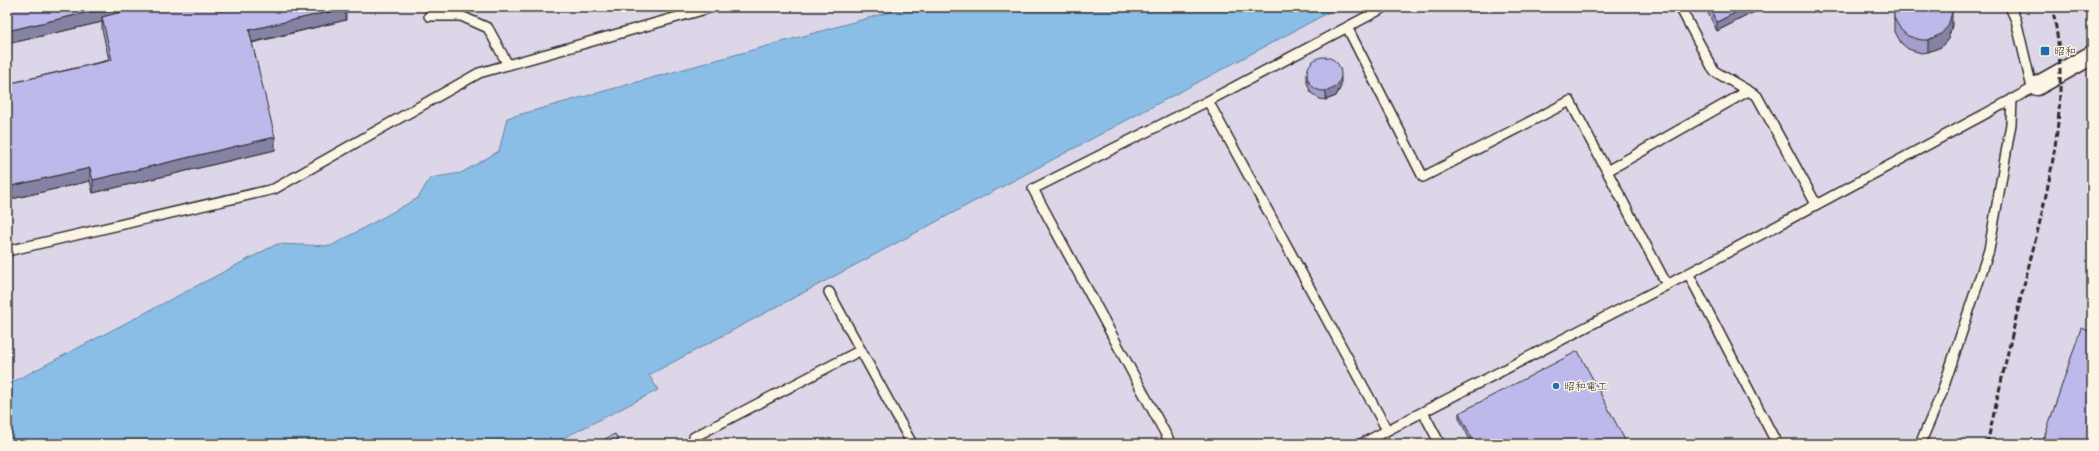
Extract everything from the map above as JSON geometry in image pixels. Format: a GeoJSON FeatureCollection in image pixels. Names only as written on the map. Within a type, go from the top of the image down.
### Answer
{"type":"FeatureCollection","features":[{"type":"Feature","properties":{"kind":"street"},"geometry":{"type":"LineString","coordinates":[[2034,87],[2092,55]]}},
{"type":"Feature","properties":{"kind":"lane"},"geometry":{"type":"LineString","coordinates":[[7,251],[274,189],[479,73],[713,7]]}},
{"type":"Feature","properties":{"kind":"lane"},"geometry":{"type":"LineString","coordinates":[[1171,444],[1033,189],[1208,101],[1385,7]]}},
{"type":"Feature","properties":{"kind":"lane"},"geometry":{"type":"LineString","coordinates":[[1680,7],[1714,71],[1757,96],[1816,204]]}},
{"type":"Feature","properties":{"kind":"lane"},"geometry":{"type":"LineString","coordinates":[[1361,444],[1667,285],[2034,87],[2016,20],[2010,7]]}},
{"type":"Feature","properties":{"kind":"lane"},"geometry":{"type":"LineString","coordinates":[[429,16],[461,16],[488,28],[508,65]]}},
{"type":"Feature","properties":{"kind":"lane"},"geometry":{"type":"LineString","coordinates":[[1347,28],[1423,177],[1570,101],[1667,285]]}},
{"type":"Feature","properties":{"kind":"lane"},"geometry":{"type":"LineString","coordinates":[[1607,171],[1748,91]]}},
{"type":"Feature","properties":{"kind":"lane"},"geometry":{"type":"LineString","coordinates":[[1920,444],[1941,395],[1989,250],[2011,124],[2012,99]]}},
{"type":"Feature","properties":{"kind":"lane"},"geometry":{"type":"LineString","coordinates":[[1208,101],[1387,430]]}},
{"type":"Feature","properties":{"kind":"lane"},"geometry":{"type":"LineString","coordinates":[[1688,273],[1777,444]]}},
{"type":"Feature","properties":{"kind":"lane"},"geometry":{"type":"LineString","coordinates":[[829,292],[912,444]]}},
{"type":"Feature","properties":{"kind":"lane"},"geometry":{"type":"LineString","coordinates":[[698,444],[694,437],[861,350]]}},
{"type":"Feature","properties":{"kind":"lane"},"geometry":{"type":"LineString","coordinates":[[1423,412],[1440,444]]}},
{"type":"Feature","properties":{"kind":"shaded area"},"geometry":{"type":"Polygon","coordinates":[[[7,7],[908,7],[507,118],[499,151],[461,173],[430,178],[418,198],[331,246],[277,244],[7,385],[7,7]]]}},
{"type":"Feature","properties":{"kind":"shaded area"},"geometry":{"type":"Polygon","coordinates":[[[1339,7],[2092,7],[2092,444],[552,444],[658,390],[648,375],[1339,7]]]}},
{"type":"Feature","properties":{"kind":"water"},"geometry":{"type":"Polygon","coordinates":[[[908,7],[1339,7],[649,375],[658,390],[552,444],[7,444],[7,385],[277,244],[331,246],[418,198],[430,178],[461,173],[499,151],[507,118],[908,7]]]}},
{"type":"Feature","properties":{"kind":"building"},"geometry":{"type":"Polygon","coordinates":[[[7,7],[110,7],[7,31],[7,7]]]}},
{"type":"Feature","properties":{"kind":"building"},"geometry":{"type":"Polygon","coordinates":[[[142,7],[346,8],[249,30],[275,137],[93,180],[90,168],[7,187],[7,84],[112,60],[102,17],[142,7]]]}},
{"type":"Feature","properties":{"kind":"building"},"geometry":{"type":"Polygon","coordinates":[[[1709,7],[1746,7],[1717,22],[1709,7]]]}},
{"type":"Feature","properties":{"kind":"building"},"geometry":{"type":"Polygon","coordinates":[[[1894,7],[1952,7],[1952,12],[1948,26],[1941,34],[1928,40],[1921,40],[1908,36],[1901,30],[1894,18],[1894,7]]]}},
{"type":"Feature","properties":{"kind":"building"},"geometry":{"type":"Polygon","coordinates":[[[1324,57],[1336,62],[1341,74],[1336,86],[1324,91],[1312,86],[1307,74],[1312,62],[1324,57]]]}},
{"type":"Feature","properties":{"kind":"building"},"geometry":{"type":"Polygon","coordinates":[[[2081,328],[2092,332],[2092,444],[2042,444],[2081,328]]]}},
{"type":"Feature","properties":{"kind":"building","name":"昭和電工"},"geometry":{"type":"Polygon","coordinates":[[[1578,351],[1627,444],[1475,444],[1459,413],[1578,351]]]}},
{"type":"Feature","properties":{"kind":"building"},"geometry":{"type":"Polygon","coordinates":[[[615,434],[620,444],[595,444],[615,434]]]}},
{"type":"Feature","properties":{"kind":"railway"},"geometry":{"type":"LineString","coordinates":[[1987,444],[2049,182],[2055,147],[2059,112],[2060,78],[2058,42],[2052,7]]}},
{"type":"Feature","properties":{"kind":"place","name":"昭和"},"geometry":{"type":"Point","coordinates":[2045,51]}},
{"type":"Feature","properties":{"kind":"place","name":"昭和電工"},"geometry":{"type":"Point","coordinates":[1556,386]}}]}
